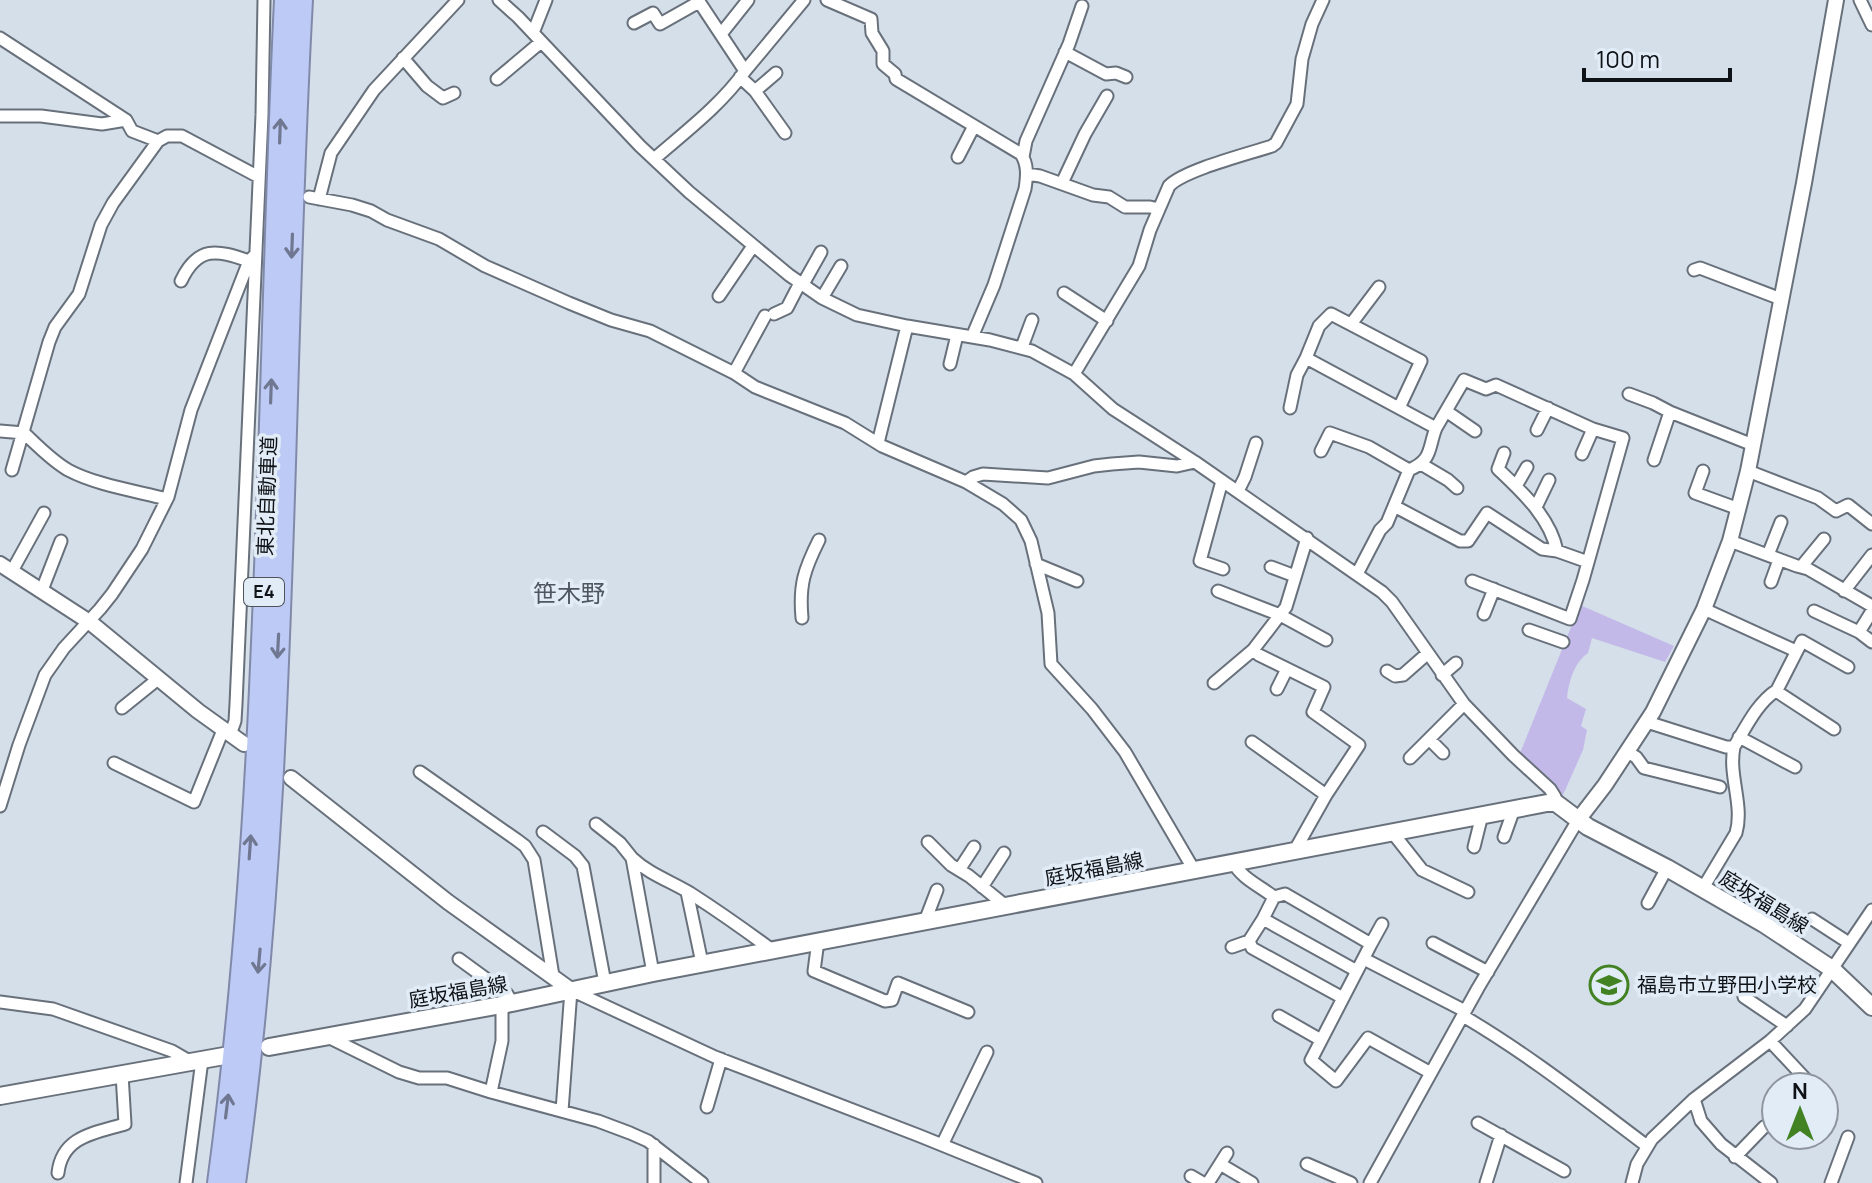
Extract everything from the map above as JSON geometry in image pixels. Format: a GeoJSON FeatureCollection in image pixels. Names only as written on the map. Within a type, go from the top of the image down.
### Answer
{"type":"FeatureCollection","features":[{"type":"Feature","properties":{"kind":"highway","name":"東北自動車道"},"geometry":{"type":"LineString","coordinates":[[218,1183],[243,948],[258,729],[285,0]]}},
{"type":"Feature","properties":{"kind":"highway","name":"東北自動車道"},"geometry":{"type":"LineString","coordinates":[[235,1183],[251,1049],[268,833],[284,514],[302,0]]}},
{"type":"Feature","properties":{"kind":"main road","name":"庭坂福島線"},"geometry":{"type":"LineString","coordinates":[[269,1047],[507,1004],[702,963],[1295,850],[1390,836],[1547,803],[1556,803],[1588,827],[1703,888],[1832,969],[1872,1007]]}},
{"type":"Feature","properties":{"kind":"main road"},"geometry":{"type":"LineString","coordinates":[[0,1096],[224,1056]]}},
{"type":"Feature","properties":{"kind":"street"},"geometry":{"type":"LineString","coordinates":[[114,763],[194,802],[235,721],[252,258],[263,194],[259,177],[264,0]]}},
{"type":"Feature","properties":{"kind":"street"},"geometry":{"type":"LineString","coordinates":[[458,0],[374,90],[337,143],[314,198],[371,211],[439,239],[485,266],[569,303],[650,331],[734,373],[755,387],[845,423],[878,443],[966,482],[1003,504],[1021,520],[1031,541],[1048,613],[1051,664],[1092,709],[1125,752],[1194,870]]}},
{"type":"Feature","properties":{"kind":"street"},"geometry":{"type":"LineString","coordinates":[[499,0],[689,192],[822,298],[857,315],[1022,347],[1074,374],[1113,409],[1238,491],[1382,592],[1464,704],[1550,789],[1556,803]]}},
{"type":"Feature","properties":{"kind":"street"},"geometry":{"type":"LineString","coordinates":[[497,79],[537,37],[546,0]]}},
{"type":"Feature","properties":{"kind":"street"},"geometry":{"type":"LineString","coordinates":[[721,34],[748,0]]}},
{"type":"Feature","properties":{"kind":"street"},"geometry":{"type":"LineString","coordinates":[[654,159],[696,122],[742,74],[804,0]]}},
{"type":"Feature","properties":{"kind":"street"},"geometry":{"type":"LineString","coordinates":[[827,0],[871,19],[872,33],[883,51],[883,64],[895,74],[896,79],[1023,157]]}},
{"type":"Feature","properties":{"kind":"street"},"geometry":{"type":"LineString","coordinates":[[1074,374],[1139,266],[1169,186],[1177,179],[1276,143],[1297,104],[1302,59],[1323,0]]}},
{"type":"Feature","properties":{"kind":"street"},"geometry":{"type":"LineString","coordinates":[[1370,1183],[1488,972],[1578,820],[1647,722],[1704,609],[1730,541],[1748,471],[1836,0]]}},
{"type":"Feature","properties":{"kind":"street"},"geometry":{"type":"LineString","coordinates":[[1860,0],[1872,25]]}},
{"type":"Feature","properties":{"kind":"street"},"geometry":{"type":"LineString","coordinates":[[634,23],[653,13],[660,24],[698,1],[721,34],[742,74],[785,133]]}},
{"type":"Feature","properties":{"kind":"street"},"geometry":{"type":"LineString","coordinates":[[972,337],[994,285],[1025,189],[1027,174],[1023,157],[1026,141],[1082,6]]}},
{"type":"Feature","properties":{"kind":"street"},"geometry":{"type":"LineString","coordinates":[[0,38],[126,120],[132,131],[158,141]]}},
{"type":"Feature","properties":{"kind":"street"},"geometry":{"type":"LineString","coordinates":[[1065,52],[1106,74],[1116,73],[1126,77]]}},
{"type":"Feature","properties":{"kind":"street"},"geometry":{"type":"LineString","coordinates":[[403,58],[427,86],[443,98],[454,93]]}},
{"type":"Feature","properties":{"kind":"street"},"geometry":{"type":"LineString","coordinates":[[755,91],[776,73]]}},
{"type":"Feature","properties":{"kind":"street"},"geometry":{"type":"LineString","coordinates":[[1062,183],[1107,96]]}},
{"type":"Feature","properties":{"kind":"street"},"geometry":{"type":"LineString","coordinates":[[0,116],[41,116],[102,124],[126,120]]}},
{"type":"Feature","properties":{"kind":"street"},"geometry":{"type":"LineString","coordinates":[[958,157],[974,126]]}},
{"type":"Feature","properties":{"kind":"street"},"geometry":{"type":"LineString","coordinates":[[12,470],[55,327],[79,294],[101,225],[158,141],[167,136],[182,136],[259,177]]}},
{"type":"Feature","properties":{"kind":"street"},"geometry":{"type":"LineString","coordinates":[[1027,174],[1109,197],[1125,207],[1159,209]]}},
{"type":"Feature","properties":{"kind":"street"},"geometry":{"type":"LineString","coordinates":[[719,296],[753,246]]}},
{"type":"Feature","properties":{"kind":"street"},"geometry":{"type":"LineString","coordinates":[[181,281],[192,263],[204,255],[214,252],[252,258]]}},
{"type":"Feature","properties":{"kind":"street"},"geometry":{"type":"LineString","coordinates":[[734,373],[770,315],[787,308],[821,252]]}},
{"type":"Feature","properties":{"kind":"street"},"geometry":{"type":"LineString","coordinates":[[0,806],[45,675],[64,648],[106,601],[142,549],[167,499],[191,410],[252,258]]}},
{"type":"Feature","properties":{"kind":"street"},"geometry":{"type":"LineString","coordinates":[[822,298],[841,266]]}},
{"type":"Feature","properties":{"kind":"street"},"geometry":{"type":"LineString","coordinates":[[1694,270],[1700,268],[1781,299]]}},
{"type":"Feature","properties":{"kind":"street"},"geometry":{"type":"LineString","coordinates":[[1351,324],[1379,287]]}},
{"type":"Feature","properties":{"kind":"street"},"geometry":{"type":"LineString","coordinates":[[1064,293],[1107,321]]}},
{"type":"Feature","properties":{"kind":"street"},"geometry":{"type":"LineString","coordinates":[[1290,408],[1297,375],[1319,326],[1331,314],[1421,361],[1399,408]]}},
{"type":"Feature","properties":{"kind":"street"},"geometry":{"type":"LineString","coordinates":[[1022,347],[1032,320]]}},
{"type":"Feature","properties":{"kind":"street"},"geometry":{"type":"LineString","coordinates":[[878,443],[907,326]]}},
{"type":"Feature","properties":{"kind":"street"},"geometry":{"type":"LineString","coordinates":[[950,364],[957,335]]}},
{"type":"Feature","properties":{"kind":"street"},"geometry":{"type":"LineString","coordinates":[[1306,358],[1436,428]]}},
{"type":"Feature","properties":{"kind":"street"},"geometry":{"type":"LineString","coordinates":[[1357,574],[1380,530],[1387,523],[1409,470],[1421,464],[1433,446],[1433,434],[1464,380],[1486,389],[1496,385],[1593,429],[1623,438],[1570,619],[1472,581]]}},
{"type":"Feature","properties":{"kind":"street"},"geometry":{"type":"LineString","coordinates":[[1629,394],[1753,445]]}},
{"type":"Feature","properties":{"kind":"street"},"geometry":{"type":"LineString","coordinates":[[1537,430],[1548,408]]}},
{"type":"Feature","properties":{"kind":"street"},"geometry":{"type":"LineString","coordinates":[[1446,411],[1475,431]]}},
{"type":"Feature","properties":{"kind":"street"},"geometry":{"type":"LineString","coordinates":[[1654,460],[1670,412]]}},
{"type":"Feature","properties":{"kind":"street"},"geometry":{"type":"LineString","coordinates":[[1582,454],[1593,429]]}},
{"type":"Feature","properties":{"kind":"street"},"geometry":{"type":"LineString","coordinates":[[0,431],[24,433],[71,472],[167,499]]}},
{"type":"Feature","properties":{"kind":"street"},"geometry":{"type":"LineString","coordinates":[[1321,451],[1330,433],[1369,447],[1409,470]]}},
{"type":"Feature","properties":{"kind":"street"},"geometry":{"type":"LineString","coordinates":[[1238,491],[1256,443]]}},
{"type":"Feature","properties":{"kind":"street"},"geometry":{"type":"LineString","coordinates":[[1504,453],[1498,469],[1536,507],[1555,541],[1557,551]]}},
{"type":"Feature","properties":{"kind":"street"},"geometry":{"type":"LineString","coordinates":[[966,482],[983,474],[1048,478],[1112,464],[1139,462],[1177,466],[1195,462]]}},
{"type":"Feature","properties":{"kind":"street"},"geometry":{"type":"LineString","coordinates":[[1421,464],[1457,488]]}},
{"type":"Feature","properties":{"kind":"street"},"geometry":{"type":"LineString","coordinates":[[1516,486],[1527,467]]}},
{"type":"Feature","properties":{"kind":"street"},"geometry":{"type":"LineString","coordinates":[[1703,471],[1695,493],[1739,509]]}},
{"type":"Feature","properties":{"kind":"street"},"geometry":{"type":"LineString","coordinates":[[1748,471],[1818,498],[1836,511],[1848,505],[1872,524]]}},
{"type":"Feature","properties":{"kind":"street"},"geometry":{"type":"LineString","coordinates":[[1536,507],[1549,480]]}},
{"type":"Feature","properties":{"kind":"street"},"geometry":{"type":"LineString","coordinates":[[1222,481],[1200,561],[1223,569]]}},
{"type":"Feature","properties":{"kind":"street"},"geometry":{"type":"LineString","coordinates":[[1394,506],[1460,541],[1468,541],[1487,513],[1542,549],[1588,562]]}},
{"type":"Feature","properties":{"kind":"street"},"geometry":{"type":"LineString","coordinates":[[44,513],[6,568],[88,621],[244,744]]}},
{"type":"Feature","properties":{"kind":"street"},"geometry":{"type":"LineString","coordinates":[[1771,582],[1781,522]]}},
{"type":"Feature","properties":{"kind":"street"},"geometry":{"type":"LineString","coordinates":[[1214,683],[1253,650],[1280,615],[1289,600],[1307,538]]}},
{"type":"Feature","properties":{"kind":"street"},"geometry":{"type":"LineString","coordinates":[[1801,567],[1824,539]]}},
{"type":"Feature","properties":{"kind":"street"},"geometry":{"type":"LineString","coordinates":[[802,618],[800,591],[819,540]]}},
{"type":"Feature","properties":{"kind":"street"},"geometry":{"type":"LineString","coordinates":[[42,590],[61,541]]}},
{"type":"Feature","properties":{"kind":"street"},"geometry":{"type":"LineString","coordinates":[[1730,541],[1808,569],[1872,609],[1859,632]]}},
{"type":"Feature","properties":{"kind":"street"},"geometry":{"type":"LineString","coordinates":[[1844,591],[1871,559]]}},
{"type":"Feature","properties":{"kind":"street"},"geometry":{"type":"LineString","coordinates":[[1036,564],[1077,581]]}},
{"type":"Feature","properties":{"kind":"street"},"geometry":{"type":"LineString","coordinates":[[1271,567],[1295,576]]}},
{"type":"Feature","properties":{"kind":"street"},"geometry":{"type":"LineString","coordinates":[[1484,614],[1494,589]]}},
{"type":"Feature","properties":{"kind":"street"},"geometry":{"type":"LineString","coordinates":[[1218,591],[1280,615],[1326,640]]}},
{"type":"Feature","properties":{"kind":"street"},"geometry":{"type":"LineString","coordinates":[[1704,609],[1796,651]]}},
{"type":"Feature","properties":{"kind":"street"},"geometry":{"type":"LineString","coordinates":[[1814,611],[1859,632],[1872,642]]}},
{"type":"Feature","properties":{"kind":"street"},"geometry":{"type":"LineString","coordinates":[[1529,630],[1563,642]]}},
{"type":"Feature","properties":{"kind":"street"},"geometry":{"type":"LineString","coordinates":[[1703,888],[1736,833],[1739,817],[1732,763],[1736,742],[1755,711],[1776,691],[1802,641],[1848,667]]}},
{"type":"Feature","properties":{"kind":"street"},"geometry":{"type":"LineString","coordinates":[[1253,650],[1324,687],[1313,712],[1359,745],[1295,850]]}},
{"type":"Feature","properties":{"kind":"street"},"geometry":{"type":"LineString","coordinates":[[1387,671],[1395,676],[1403,675],[1428,653]]}},
{"type":"Feature","properties":{"kind":"street"},"geometry":{"type":"LineString","coordinates":[[1442,675],[1456,663]]}},
{"type":"Feature","properties":{"kind":"street"},"geometry":{"type":"LineString","coordinates":[[1277,689],[1287,669]]}},
{"type":"Feature","properties":{"kind":"street"},"geometry":{"type":"LineString","coordinates":[[122,708],[158,679]]}},
{"type":"Feature","properties":{"kind":"street"},"geometry":{"type":"LineString","coordinates":[[1776,691],[1834,729]]}},
{"type":"Feature","properties":{"kind":"street"},"geometry":{"type":"LineString","coordinates":[[1410,758],[1464,704]]}},
{"type":"Feature","properties":{"kind":"street"},"geometry":{"type":"LineString","coordinates":[[1647,722],[1726,747],[1736,742],[1795,767]]}},
{"type":"Feature","properties":{"kind":"street"},"geometry":{"type":"LineString","coordinates":[[1429,739],[1443,753]]}},
{"type":"Feature","properties":{"kind":"street"},"geometry":{"type":"LineString","coordinates":[[1252,742],[1326,795]]}},
{"type":"Feature","properties":{"kind":"street"},"geometry":{"type":"LineString","coordinates":[[1627,752],[1636,757],[1644,768],[1720,787]]}},
{"type":"Feature","properties":{"kind":"street"},"geometry":{"type":"LineString","coordinates":[[420,772],[517,840],[529,852],[534,860],[553,976]]}},
{"type":"Feature","properties":{"kind":"street"},"geometry":{"type":"LineString","coordinates":[[291,778],[448,902],[571,990],[721,1059],[1036,1183]]}},
{"type":"Feature","properties":{"kind":"street"},"geometry":{"type":"LineString","coordinates":[[1504,837],[1514,809]]}},
{"type":"Feature","properties":{"kind":"street"},"geometry":{"type":"LineString","coordinates":[[1474,847],[1482,815]]}},
{"type":"Feature","properties":{"kind":"street"},"geometry":{"type":"LineString","coordinates":[[596,824],[652,874],[687,892],[772,950]]}},
{"type":"Feature","properties":{"kind":"street"},"geometry":{"type":"LineString","coordinates":[[543,832],[575,856],[583,866],[605,983]]}},
{"type":"Feature","properties":{"kind":"street"},"geometry":{"type":"LineString","coordinates":[[1390,836],[1422,870],[1468,892]]}},
{"type":"Feature","properties":{"kind":"street"},"geometry":{"type":"LineString","coordinates":[[928,842],[951,865],[1006,906]]}},
{"type":"Feature","properties":{"kind":"street"},"geometry":{"type":"LineString","coordinates":[[959,870],[974,847]]}},
{"type":"Feature","properties":{"kind":"street"},"geometry":{"type":"LineString","coordinates":[[982,887],[1004,853]]}},
{"type":"Feature","properties":{"kind":"street"},"geometry":{"type":"LineString","coordinates":[[632,858],[653,973]]}},
{"type":"Feature","properties":{"kind":"street"},"geometry":{"type":"LineString","coordinates":[[1233,862],[1243,876],[1274,897]]}},
{"type":"Feature","properties":{"kind":"street"},"geometry":{"type":"LineString","coordinates":[[1648,903],[1667,868]]}},
{"type":"Feature","properties":{"kind":"street"},"geometry":{"type":"LineString","coordinates":[[928,921],[937,890]]}},
{"type":"Feature","properties":{"kind":"street"},"geometry":{"type":"LineString","coordinates":[[687,892],[702,963]]}},
{"type":"Feature","properties":{"kind":"street"},"geometry":{"type":"LineString","coordinates":[[1232,947],[1249,941],[1274,897],[1285,894],[1371,944]]}},
{"type":"Feature","properties":{"kind":"street"},"geometry":{"type":"LineString","coordinates":[[1632,1183],[1637,1164],[1652,1139],[1694,1099],[1770,1041],[1805,1009],[1872,910]]}},
{"type":"Feature","properties":{"kind":"street"},"geometry":{"type":"LineString","coordinates":[[1263,919],[1357,971]]}},
{"type":"Feature","properties":{"kind":"street"},"geometry":{"type":"LineString","coordinates":[[1812,919],[1849,943]]}},
{"type":"Feature","properties":{"kind":"street"},"geometry":{"type":"LineString","coordinates":[[1382,924],[1311,1060],[1336,1081],[1368,1038],[1431,1073]]}},
{"type":"Feature","properties":{"kind":"street"},"geometry":{"type":"LineString","coordinates":[[818,941],[814,971],[885,1001],[892,1000],[898,983],[968,1012]]}},
{"type":"Feature","properties":{"kind":"street"},"geometry":{"type":"LineString","coordinates":[[1249,941],[1252,948],[1343,998]]}},
{"type":"Feature","properties":{"kind":"street"},"geometry":{"type":"LineString","coordinates":[[1433,943],[1488,972]]}},
{"type":"Feature","properties":{"kind":"street"},"geometry":{"type":"LineString","coordinates":[[459,959],[507,994],[502,1041],[491,1092]]}},
{"type":"Feature","properties":{"kind":"street"},"geometry":{"type":"LineString","coordinates":[[1364,959],[1464,1014],[1647,1146]]}},
{"type":"Feature","properties":{"kind":"street"},"geometry":{"type":"LineString","coordinates":[[562,1111],[571,990]]}},
{"type":"Feature","properties":{"kind":"street"},"geometry":{"type":"LineString","coordinates":[[1744,997],[1787,1026]]}},
{"type":"Feature","properties":{"kind":"street"},"geometry":{"type":"LineString","coordinates":[[0,1002],[53,1009],[197,1061],[186,1183]]}},
{"type":"Feature","properties":{"kind":"street"},"geometry":{"type":"LineString","coordinates":[[1279,1016],[1321,1040]]}},
{"type":"Feature","properties":{"kind":"street"},"geometry":{"type":"LineString","coordinates":[[326,1036],[399,1072],[419,1078],[447,1078],[598,1121],[648,1141],[702,1183]]}},
{"type":"Feature","properties":{"kind":"street"},"geometry":{"type":"LineString","coordinates":[[1770,1041],[1798,1071]]}},
{"type":"Feature","properties":{"kind":"street"},"geometry":{"type":"LineString","coordinates":[[942,1145],[987,1052]]}},
{"type":"Feature","properties":{"kind":"street"},"geometry":{"type":"LineString","coordinates":[[707,1107],[721,1059]]}},
{"type":"Feature","properties":{"kind":"street"},"geometry":{"type":"LineString","coordinates":[[58,1173],[61,1156],[77,1140],[125,1124],[122,1074]]}},
{"type":"Feature","properties":{"kind":"street"},"geometry":{"type":"LineString","coordinates":[[1694,1099],[1701,1121],[1721,1144],[1771,1183]]}},
{"type":"Feature","properties":{"kind":"street"},"geometry":{"type":"LineString","coordinates":[[1478,1123],[1564,1171]]}},
{"type":"Feature","properties":{"kind":"street"},"geometry":{"type":"LineString","coordinates":[[1735,1157],[1760,1131]]}},
{"type":"Feature","properties":{"kind":"street"},"geometry":{"type":"LineString","coordinates":[[1486,1183],[1501,1135]]}},
{"type":"Feature","properties":{"kind":"street"},"geometry":{"type":"LineString","coordinates":[[1831,1183],[1848,1137]]}},
{"type":"Feature","properties":{"kind":"street"},"geometry":{"type":"LineString","coordinates":[[654,1145],[654,1183]]}},
{"type":"Feature","properties":{"kind":"street"},"geometry":{"type":"LineString","coordinates":[[1191,1176],[1205,1183],[1227,1153]]}},
{"type":"Feature","properties":{"kind":"street"},"geometry":{"type":"LineString","coordinates":[[1220,1164],[1252,1183]]}},
{"type":"Feature","properties":{"kind":"street"},"geometry":{"type":"LineString","coordinates":[[1307,1164],[1351,1183]]}},
{"type":"Feature","properties":{"kind":"shaded area"},"geometry":{"type":"Polygon","coordinates":[[[1580,605],[1674,646],[1665,662],[1592,638],[1588,653],[1573,673],[1568,692],[1567,698],[1586,709],[1581,726],[1587,730],[1583,750],[1563,795],[1520,753],[1580,605]]]}},
{"type":"Feature","properties":{"kind":"place","name":"福島市立野田小学校"},"geometry":{"type":"Point","coordinates":[1609,985]}},
{"type":"Feature","properties":{"kind":"district","name":"笹木野"},"geometry":{"type":"Point","coordinates":[569,594]}}]}
